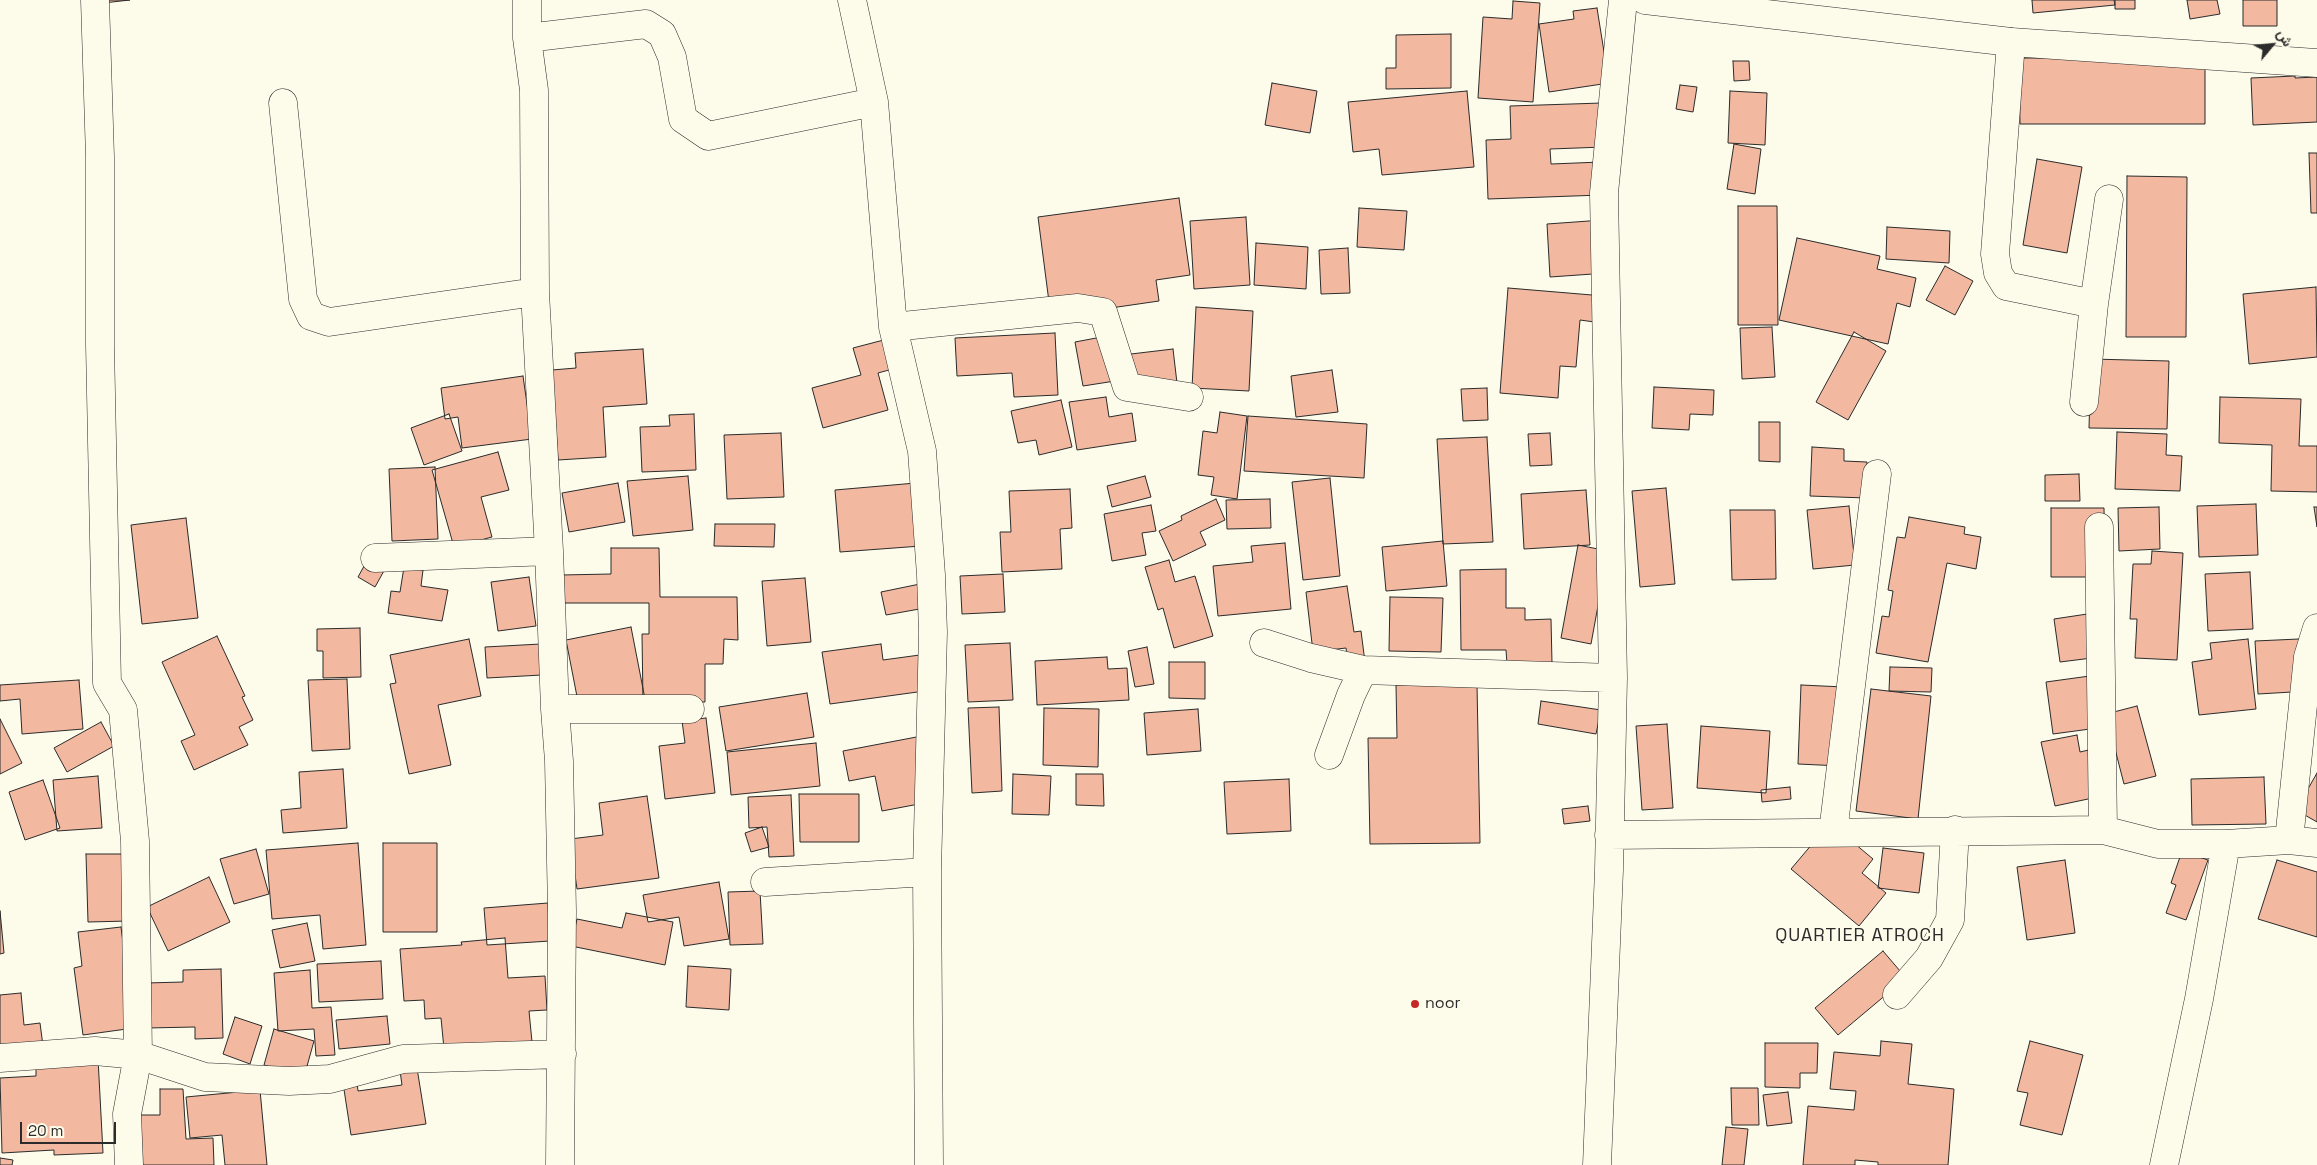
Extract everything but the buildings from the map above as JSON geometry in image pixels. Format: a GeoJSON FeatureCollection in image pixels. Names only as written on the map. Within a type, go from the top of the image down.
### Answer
{"type":"FeatureCollection","features":[{"type":"Feature","properties":{"kind":"street"},"geometry":{"type":"LineString","coordinates":[[95,0],[100,157],[100,345],[107,682],[123,710],[135,840],[138,1056],[127,1114],[129,1165]]}},
{"type":"Feature","properties":{"kind":"street"},"geometry":{"type":"LineString","coordinates":[[526,0],[527,38],[534,90],[535,292],[549,550],[555,709],[560,770],[562,1054],[560,1165]]}},
{"type":"Feature","properties":{"kind":"street"},"geometry":{"type":"LineString","coordinates":[[852,0],[874,102],[893,327],[922,451],[931,575],[933,632],[927,872],[930,1165]]}},
{"type":"Feature","properties":{"kind":"street"},"geometry":{"type":"LineString","coordinates":[[1596,1165],[1609,836],[1612,678],[1604,193],[1623,0]]}},
{"type":"Feature","properties":{"kind":"street"},"geometry":{"type":"LineString","coordinates":[[1645,0],[2011,42],[2317,63]]}},
{"type":"Feature","properties":{"kind":"street"},"geometry":{"type":"LineString","coordinates":[[527,38],[646,24],[662,34],[672,57],[683,119],[708,136],[874,102]]}},
{"type":"Feature","properties":{"kind":"street"},"geometry":{"type":"LineString","coordinates":[[2011,42],[1995,254],[1998,273],[2006,286],[2094,304]]}},
{"type":"Feature","properties":{"kind":"street"},"geometry":{"type":"LineString","coordinates":[[283,103],[303,299],[311,316],[329,322],[535,292]]}},
{"type":"Feature","properties":{"kind":"street"},"geometry":{"type":"LineString","coordinates":[[2084,402],[2094,304],[2109,199]]}},
{"type":"Feature","properties":{"kind":"street"},"geometry":{"type":"LineString","coordinates":[[893,327],[1078,308],[1104,312],[1127,387],[1189,397]]}},
{"type":"Feature","properties":{"kind":"street"},"geometry":{"type":"LineString","coordinates":[[1833,832],[1878,474]]}},
{"type":"Feature","properties":{"kind":"street"},"geometry":{"type":"LineString","coordinates":[[2098,528],[2103,830]]}},
{"type":"Feature","properties":{"kind":"street"},"geometry":{"type":"LineString","coordinates":[[376,558],[549,550]]}},
{"type":"Feature","properties":{"kind":"street"},"geometry":{"type":"LineString","coordinates":[[2289,840],[2308,657],[2317,628]]}},
{"type":"Feature","properties":{"kind":"street"},"geometry":{"type":"LineString","coordinates":[[1264,643],[1311,658],[1363,670],[1612,678]]}},
{"type":"Feature","properties":{"kind":"street"},"geometry":{"type":"LineString","coordinates":[[1329,754],[1351,695],[1363,670]]}},
{"type":"Feature","properties":{"kind":"street"},"geometry":{"type":"LineString","coordinates":[[555,709],[690,709]]}},
{"type":"Feature","properties":{"kind":"street"},"geometry":{"type":"LineString","coordinates":[[1609,836],[1955,830],[2103,830],[2158,844],[2226,844],[2289,840],[2317,843]]}},
{"type":"Feature","properties":{"kind":"street"},"geometry":{"type":"LineString","coordinates":[[1897,994],[1929,958],[1950,920],[1955,830]]}},
{"type":"Feature","properties":{"kind":"street"},"geometry":{"type":"LineString","coordinates":[[2164,1165],[2199,999],[2226,844]]}},
{"type":"Feature","properties":{"kind":"street"},"geometry":{"type":"LineString","coordinates":[[765,882],[927,872]]}},
{"type":"Feature","properties":{"kind":"street"},"geometry":{"type":"LineString","coordinates":[[0,1058],[94,1051],[138,1056],[206,1077],[289,1081],[330,1079],[403,1059],[562,1054]]}},
{"type":"Feature","properties":{"kind":"place","name":"noor"},"geometry":{"type":"Point","coordinates":[1415,1004]}},
{"type":"Feature","properties":{"kind":"district","name":"QUARTIER ATROCH"},"geometry":{"type":"Point","coordinates":[1860,936]}}]}
